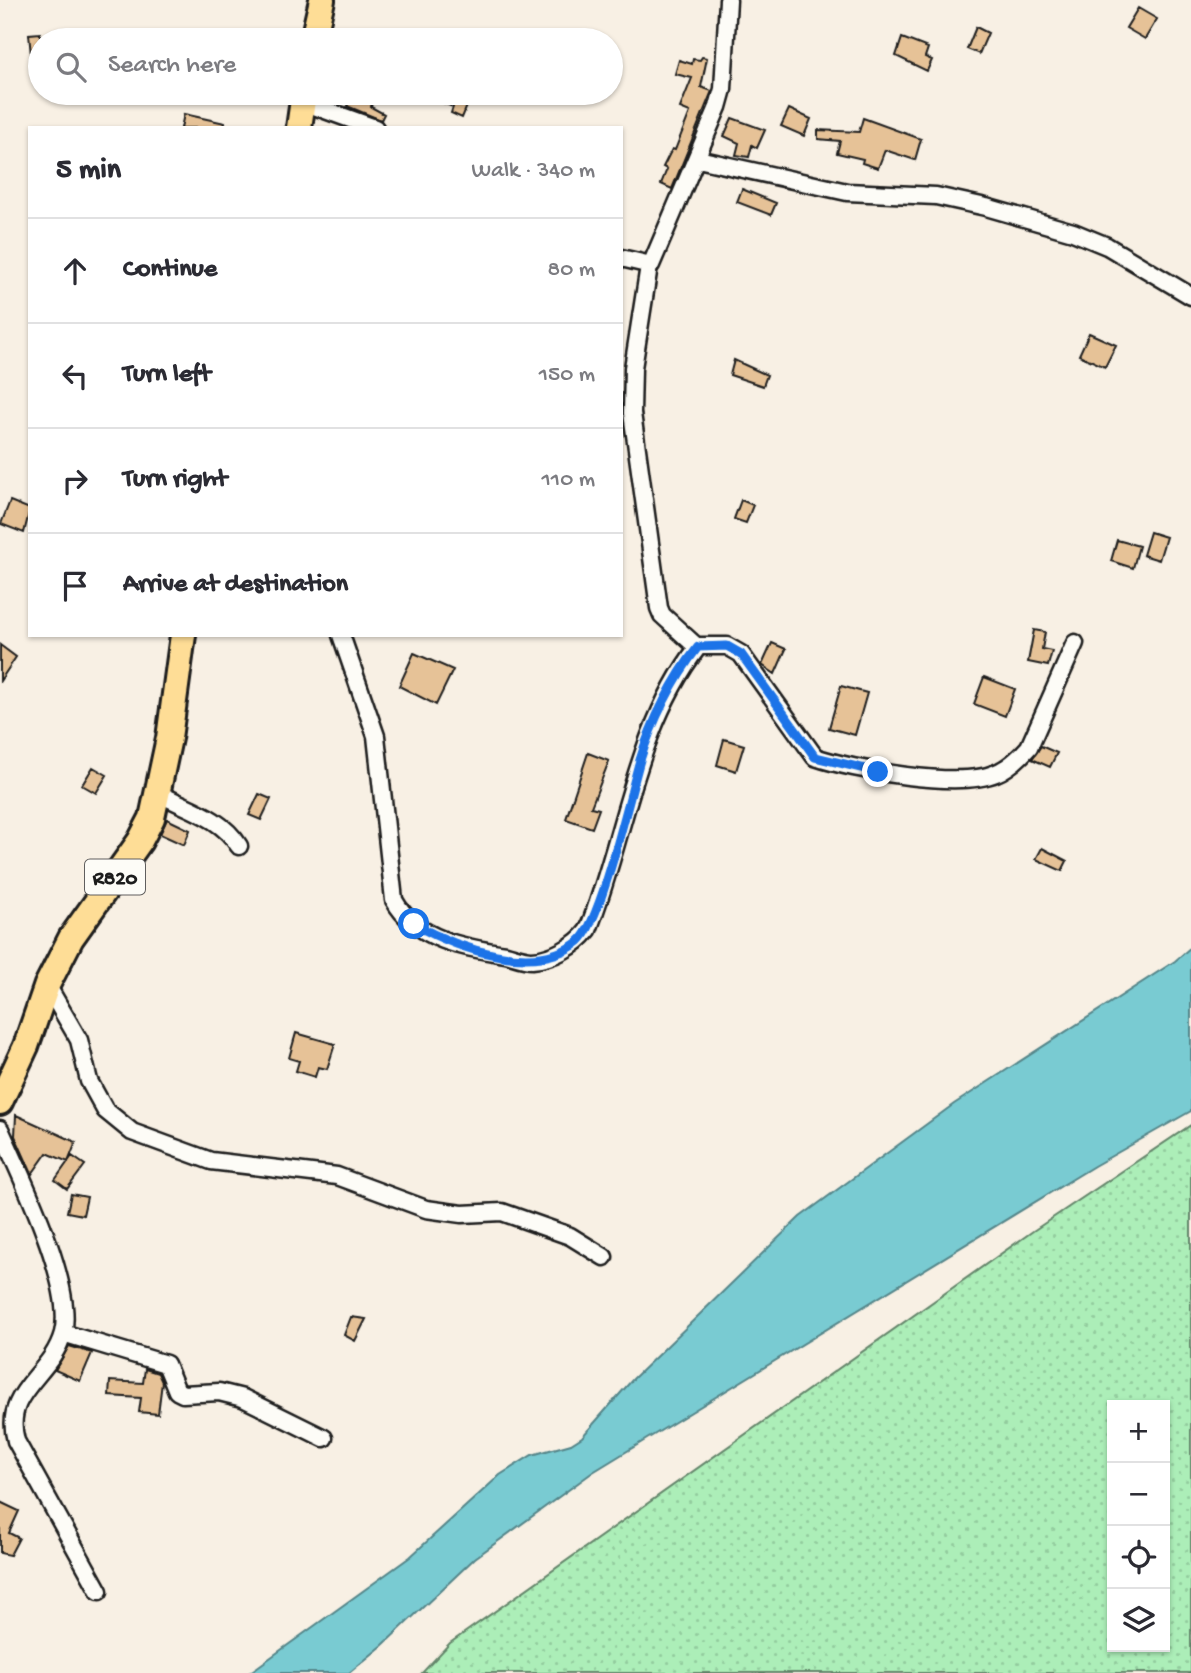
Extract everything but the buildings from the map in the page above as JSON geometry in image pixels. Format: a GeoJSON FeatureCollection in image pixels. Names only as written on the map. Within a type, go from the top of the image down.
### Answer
{"type":"FeatureCollection","features":[{"type":"Feature","properties":{"kind":"main road"},"geometry":{"type":"LineString","coordinates":[[316,28],[322,0]]}},
{"type":"Feature","properties":{"kind":"main road"},"geometry":{"type":"LineString","coordinates":[[299,126],[303,105]]}},
{"type":"Feature","properties":{"kind":"main road","name":"R820"},"geometry":{"type":"LineString","coordinates":[[0,1102],[26,1046],[47,985],[71,938],[140,841],[160,794],[183,637]]}},
{"type":"Feature","properties":{"kind":"street"},"geometry":{"type":"LineString","coordinates":[[728,0],[723,89],[698,159],[649,266],[631,386],[639,478],[659,608],[668,621],[698,647],[727,646],[741,654],[817,758],[878,772],[936,779],[994,775],[1017,760],[1029,747],[1075,643]]}},
{"type":"Feature","properties":{"kind":"street"},"geometry":{"type":"LineString","coordinates":[[322,105],[370,126]]}},
{"type":"Feature","properties":{"kind":"street"},"geometry":{"type":"LineString","coordinates":[[698,159],[782,180],[847,192],[936,195],[986,207],[1073,232],[1108,246],[1191,296]]}},
{"type":"Feature","properties":{"kind":"street"},"geometry":{"type":"LineString","coordinates":[[623,259],[649,266]]}},
{"type":"Feature","properties":{"kind":"street"},"geometry":{"type":"LineString","coordinates":[[342,637],[376,736],[394,900],[401,914],[444,941],[468,949],[532,960],[569,947],[580,941],[588,930],[618,841],[641,758],[659,714],[698,647]]}},
{"type":"Feature","properties":{"kind":"street"},"geometry":{"type":"LineString","coordinates":[[160,794],[215,821],[231,832],[239,846]]}},
{"type":"Feature","properties":{"kind":"street"},"geometry":{"type":"LineString","coordinates":[[47,985],[79,1040],[89,1081],[105,1110],[132,1132],[211,1161],[337,1176],[426,1209],[462,1214],[502,1212],[570,1236],[604,1257]]}},
{"type":"Feature","properties":{"kind":"street"},"geometry":{"type":"LineString","coordinates":[[0,1129],[23,1178],[52,1260],[65,1313],[63,1333],[12,1415]]}},
{"type":"Feature","properties":{"kind":"street"},"geometry":{"type":"LineString","coordinates":[[63,1333],[166,1364],[177,1391],[183,1394],[219,1392],[243,1398],[324,1437]]}},
{"type":"Feature","properties":{"kind":"street"},"geometry":{"type":"LineString","coordinates":[[0,1401],[12,1415],[16,1441],[99,1591]]}},
{"type":"Feature","properties":{"kind":"green space"},"geometry":{"type":"Polygon","coordinates":[[[1191,1125],[1191,1673],[422,1673],[450,1643],[1033,1231],[1191,1125]]]}},
{"type":"Feature","properties":{"kind":"water"},"geometry":{"type":"Polygon","coordinates":[[[1191,947],[1191,1111],[1094,1166],[593,1472],[475,1558],[383,1645],[349,1673],[249,1673],[410,1557],[500,1475],[532,1455],[571,1444],[582,1437],[633,1379],[800,1217],[954,1104],[1175,961],[1191,947]]]}},
{"type":"Feature","properties":{"kind":"route"},"geometry":{"type":"LineString","coordinates":[[414,924],[444,941],[468,949],[532,960],[559,952],[580,941],[597,908],[641,758],[659,714],[698,647],[727,646],[741,654],[815,757],[878,772]]}}]}
